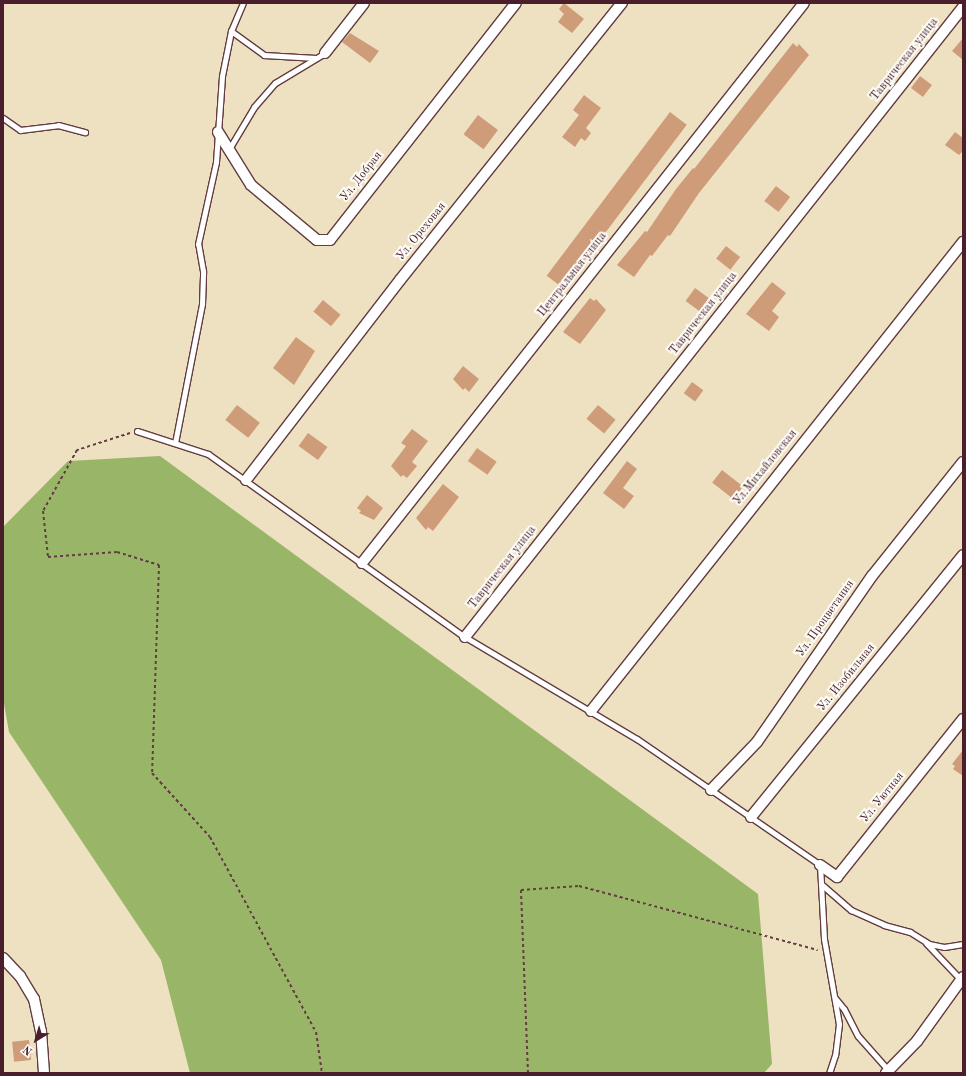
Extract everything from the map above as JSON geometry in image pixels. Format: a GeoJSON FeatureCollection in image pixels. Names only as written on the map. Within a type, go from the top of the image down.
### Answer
{"type":"FeatureCollection","features":[{"type":"Feature","properties":{"kind":"street"},"geometry":{"type":"LineString","coordinates":[[320,56],[364,3]]}},
{"type":"Feature","properties":{"kind":"street","name":"Ул. Добрая"},"geometry":{"type":"LineString","coordinates":[[218,132],[251,185],[271,204],[317,240],[330,240],[516,3]]}},
{"type":"Feature","properties":{"kind":"street","name":"Ул. Ореховая"},"geometry":{"type":"LineString","coordinates":[[246,480],[400,280],[622,3]]}},
{"type":"Feature","properties":{"kind":"street","name":"Центральная улица"},"geometry":{"type":"LineString","coordinates":[[362,563],[804,3]]}},
{"type":"Feature","properties":{"kind":"street","name":"Таврическая улица"},"geometry":{"type":"LineString","coordinates":[[465,637],[963,7]]}},
{"type":"Feature","properties":{"kind":"street","name":"Ул.Михайловская"},"geometry":{"type":"LineString","coordinates":[[590,711],[963,242]]}},
{"type":"Feature","properties":{"kind":"street","name":"Ул. Процветания"},"geometry":{"type":"LineString","coordinates":[[711,790],[757,742],[872,576],[963,462]]}},
{"type":"Feature","properties":{"kind":"street","name":"Ул. Изобильная"},"geometry":{"type":"LineString","coordinates":[[751,817],[963,555]]}},
{"type":"Feature","properties":{"kind":"street","name":"Ул. Уютная"},"geometry":{"type":"LineString","coordinates":[[820,865],[837,877],[963,719]]}},
{"type":"Feature","properties":{"kind":"street"},"geometry":{"type":"LineString","coordinates":[[3,958],[20,976],[34,1000],[41,1032],[44,1073]]}},
{"type":"Feature","properties":{"kind":"street"},"geometry":{"type":"LineString","coordinates":[[887,1072],[917,1041],[962,979]]}},
{"type":"Feature","properties":{"kind":"lane"},"geometry":{"type":"LineString","coordinates":[[175,443],[202,304],[203,271],[198,244],[216,162],[222,76],[231,31],[243,3]]}},
{"type":"Feature","properties":{"kind":"lane"},"geometry":{"type":"LineString","coordinates":[[231,31],[264,54],[320,56]]}},
{"type":"Feature","properties":{"kind":"lane"},"geometry":{"type":"LineString","coordinates":[[229,149],[254,107],[275,83],[320,56]]}},
{"type":"Feature","properties":{"kind":"lane"},"geometry":{"type":"LineString","coordinates":[[3,118],[20,130],[58,125],[86,132]]}},
{"type":"Feature","properties":{"kind":"lane"},"geometry":{"type":"LineString","coordinates":[[136,431],[208,454],[465,637],[638,738],[820,865],[824,939],[839,1024],[836,1055],[829,1073]]}},
{"type":"Feature","properties":{"kind":"lane"},"geometry":{"type":"LineString","coordinates":[[821,884],[851,910],[884,925],[910,932],[923,940],[944,947],[963,944]]}},
{"type":"Feature","properties":{"kind":"lane"},"geometry":{"type":"LineString","coordinates":[[923,940],[962,979]]}},
{"type":"Feature","properties":{"kind":"lane"},"geometry":{"type":"LineString","coordinates":[[835,997],[844,1009],[858,1036],[887,1072]]}},
{"type":"Feature","properties":{"kind":"path"},"geometry":{"type":"LineString","coordinates":[[136,431],[77,450],[43,511],[48,557],[117,552],[159,565],[152,773],[210,837],[316,1032],[322,1073]]}},
{"type":"Feature","properties":{"kind":"path"},"geometry":{"type":"LineString","coordinates":[[528,1073],[521,890],[578,886],[818,950]]}},
{"type":"Feature","properties":{"kind":"green space"},"geometry":{"type":"Polygon","coordinates":[[[160,456],[758,894],[772,1064],[764,1073],[190,1073],[161,960],[9,732],[3,698],[3,527],[68,461],[160,456]]]}},
{"type":"Feature","properties":{"kind":"building"},"geometry":{"type":"Polygon","coordinates":[[[564,3],[584,19],[572,33],[558,22],[564,14],[559,9],[564,3]]]}},
{"type":"Feature","properties":{"kind":"building"},"geometry":{"type":"Polygon","coordinates":[[[350,33],[379,51],[370,63],[342,42],[350,33]]]}},
{"type":"Feature","properties":{"kind":"building"},"geometry":{"type":"Polygon","coordinates":[[[963,38],[963,60],[952,51],[963,38]]]}},
{"type":"Feature","properties":{"kind":"building"},"geometry":{"type":"Polygon","coordinates":[[[793,43],[797,47],[799,44],[809,55],[699,193],[670,236],[668,235],[652,256],[650,255],[634,277],[617,265],[645,231],[647,232],[676,189],[693,168],[694,169],[793,43]]]}},
{"type":"Feature","properties":{"kind":"building"},"geometry":{"type":"Polygon","coordinates":[[[920,76],[932,85],[923,97],[911,88],[920,76]]]}},
{"type":"Feature","properties":{"kind":"building"},"geometry":{"type":"Polygon","coordinates":[[[584,95],[601,108],[586,128],[591,133],[585,141],[581,138],[575,147],[562,137],[579,115],[573,110],[584,95]]]}},
{"type":"Feature","properties":{"kind":"building"},"geometry":{"type":"Polygon","coordinates":[[[670,112],[687,125],[563,288],[547,276],[670,112]]]}},
{"type":"Feature","properties":{"kind":"building"},"geometry":{"type":"Polygon","coordinates":[[[478,115],[498,130],[484,149],[464,134],[478,115]]]}},
{"type":"Feature","properties":{"kind":"building"},"geometry":{"type":"Polygon","coordinates":[[[955,132],[963,138],[963,151],[959,155],[945,145],[955,132]]]}},
{"type":"Feature","properties":{"kind":"building"},"geometry":{"type":"Polygon","coordinates":[[[776,186],[790,197],[778,212],[764,201],[776,186]]]}},
{"type":"Feature","properties":{"kind":"building"},"geometry":{"type":"Polygon","coordinates":[[[726,246],[740,257],[730,270],[716,259],[726,246]]]}},
{"type":"Feature","properties":{"kind":"building"},"geometry":{"type":"Polygon","coordinates":[[[772,282],[786,293],[772,311],[779,317],[769,331],[746,314],[772,282]]]}},
{"type":"Feature","properties":{"kind":"building"},"geometry":{"type":"Polygon","coordinates":[[[695,288],[709,298],[699,311],[686,301],[695,288]]]}},
{"type":"Feature","properties":{"kind":"building"},"geometry":{"type":"Polygon","coordinates":[[[590,298],[594,301],[596,299],[606,310],[580,344],[563,332],[590,298]]]}},
{"type":"Feature","properties":{"kind":"building"},"geometry":{"type":"Polygon","coordinates":[[[323,300],[341,315],[331,326],[313,311],[323,300]]]}},
{"type":"Feature","properties":{"kind":"building"},"geometry":{"type":"Polygon","coordinates":[[[296,337],[315,351],[294,385],[273,368],[296,337]]]}},
{"type":"Feature","properties":{"kind":"building"},"geometry":{"type":"Polygon","coordinates":[[[463,366],[479,379],[469,392],[465,388],[463,390],[453,379],[463,366]]]}},
{"type":"Feature","properties":{"kind":"building"},"geometry":{"type":"Polygon","coordinates":[[[692,382],[703,390],[695,402],[684,393],[692,382]]]}},
{"type":"Feature","properties":{"kind":"building"},"geometry":{"type":"Polygon","coordinates":[[[237,405],[260,423],[248,438],[225,420],[237,405]]]}},
{"type":"Feature","properties":{"kind":"building"},"geometry":{"type":"Polygon","coordinates":[[[598,405],[616,420],[604,434],[586,419],[598,405]]]}},
{"type":"Feature","properties":{"kind":"building"},"geometry":{"type":"Polygon","coordinates":[[[412,429],[428,441],[412,462],[417,466],[407,478],[403,475],[401,477],[391,466],[406,446],[401,443],[412,429]]]}},
{"type":"Feature","properties":{"kind":"building"},"geometry":{"type":"Polygon","coordinates":[[[308,433],[327,447],[318,460],[299,446],[308,433]]]}},
{"type":"Feature","properties":{"kind":"building"},"geometry":{"type":"Polygon","coordinates":[[[477,448],[497,462],[487,475],[468,461],[477,448]]]}},
{"type":"Feature","properties":{"kind":"building"},"geometry":{"type":"Polygon","coordinates":[[[627,461],[637,469],[623,488],[634,496],[624,509],[603,493],[627,461]]]}},
{"type":"Feature","properties":{"kind":"building"},"geometry":{"type":"Polygon","coordinates":[[[722,470],[744,487],[734,500],[712,483],[722,470]]]}},
{"type":"Feature","properties":{"kind":"building"},"geometry":{"type":"Polygon","coordinates":[[[443,484],[459,497],[433,531],[428,527],[426,530],[416,518],[443,484]]]}},
{"type":"Feature","properties":{"kind":"building"},"geometry":{"type":"Polygon","coordinates":[[[367,495],[383,508],[374,520],[359,513],[361,511],[357,508],[367,495]]]}},
{"type":"Feature","properties":{"kind":"building"},"geometry":{"type":"Polygon","coordinates":[[[963,750],[963,776],[953,769],[955,766],[952,764],[963,750]]]}},
{"type":"Feature","properties":{"kind":"building"},"geometry":{"type":"Polygon","coordinates":[[[29,1040],[31,1060],[14,1062],[12,1042],[29,1040]]]}}]}
